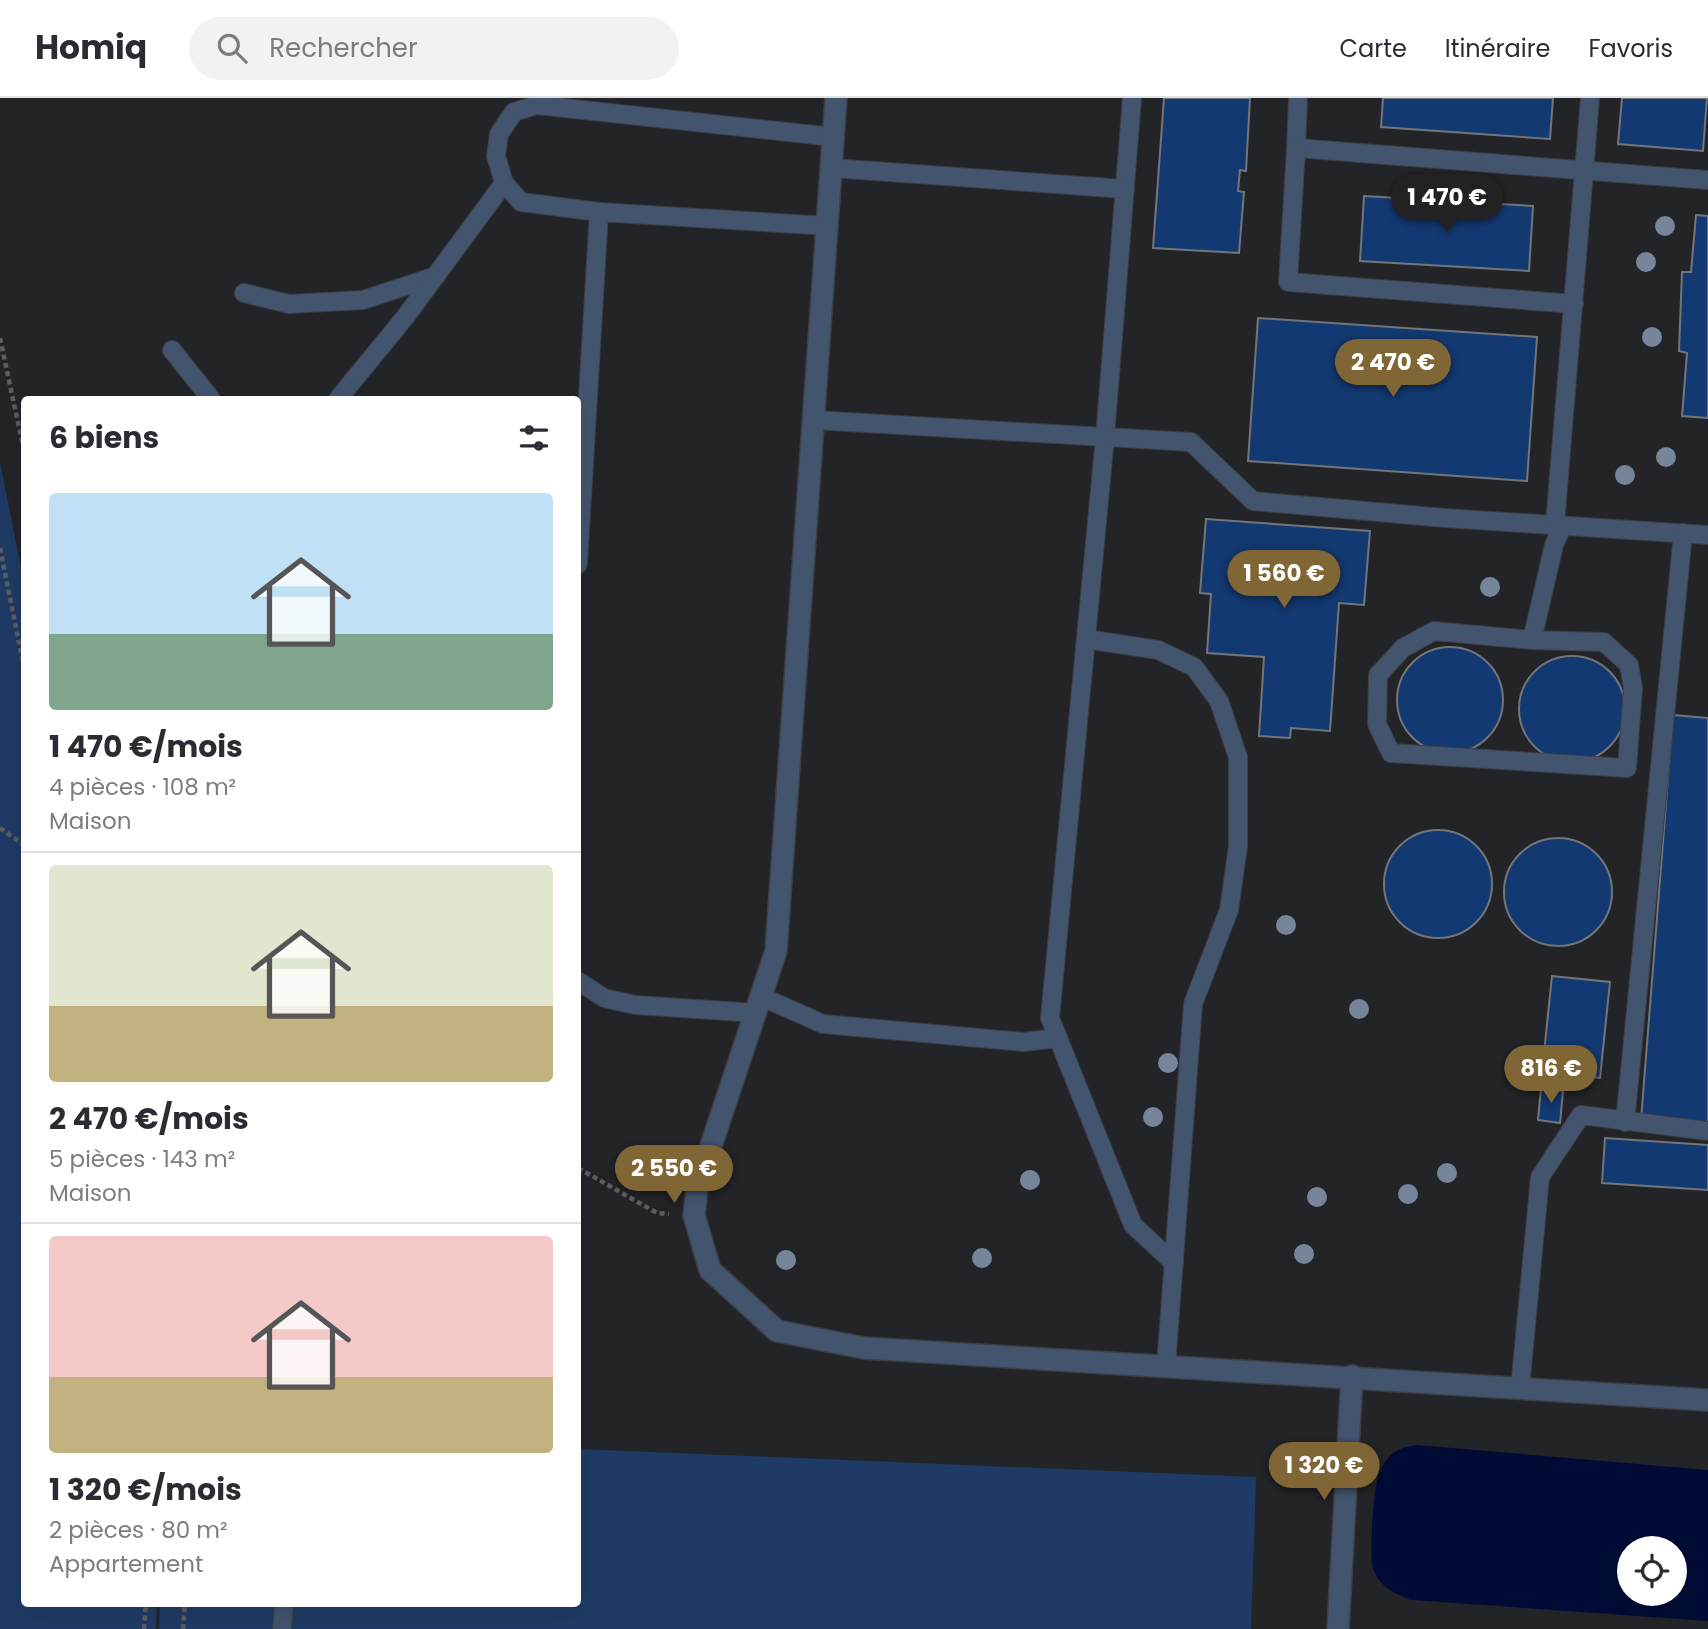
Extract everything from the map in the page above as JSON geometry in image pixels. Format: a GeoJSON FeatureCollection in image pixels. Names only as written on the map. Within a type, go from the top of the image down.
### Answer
{"type":"FeatureCollection","features":[{"type":"Feature","properties":{"kind":"street"},"geometry":{"type":"LineString","coordinates":[[836,98],[776,951],[697,1188],[694,1215],[710,1270],[777,1331],[864,1348],[1708,1400]]}},
{"type":"Feature","properties":{"kind":"street"},"geometry":{"type":"LineString","coordinates":[[1338,1629],[1352,1376]]}},
{"type":"Feature","properties":{"kind":"lane"},"geometry":{"type":"LineString","coordinates":[[1132,98],[1105,438],[1051,1018],[1133,1225],[1174,1263]]}},
{"type":"Feature","properties":{"kind":"lane"},"geometry":{"type":"LineString","coordinates":[[1298,98],[1288,282],[1574,304]]}},
{"type":"Feature","properties":{"kind":"lane"},"geometry":{"type":"LineString","coordinates":[[1532,640],[1559,524],[1590,98]]}},
{"type":"Feature","properties":{"kind":"lane"},"geometry":{"type":"LineString","coordinates":[[828,226],[599,212],[521,202],[504,183],[496,156],[499,134],[514,112],[537,106],[834,137]]}},
{"type":"Feature","properties":{"kind":"lane"},"geometry":{"type":"LineString","coordinates":[[1296,148],[1708,180]]}},
{"type":"Feature","properties":{"kind":"lane"},"geometry":{"type":"LineString","coordinates":[[832,168],[1125,189]]}},
{"type":"Feature","properties":{"kind":"lane"},"geometry":{"type":"LineString","coordinates":[[340,396],[406,316],[504,183]]}},
{"type":"Feature","properties":{"kind":"lane"},"geometry":{"type":"LineString","coordinates":[[581,514],[599,212]]}},
{"type":"Feature","properties":{"kind":"lane"},"geometry":{"type":"LineString","coordinates":[[244,293],[289,304],[363,300],[436,276]]}},
{"type":"Feature","properties":{"kind":"lane"},"geometry":{"type":"LineString","coordinates":[[172,350],[209,396]]}},
{"type":"Feature","properties":{"kind":"lane"},"geometry":{"type":"LineString","coordinates":[[814,420],[1191,442],[1253,501],[1445,518],[1708,535]]}},
{"type":"Feature","properties":{"kind":"lane"},"geometry":{"type":"LineString","coordinates":[[1625,1122],[1683,533]]}},
{"type":"Feature","properties":{"kind":"lane"},"geometry":{"type":"LineString","coordinates":[[1434,631],[1532,640],[1604,642],[1629,665],[1633,688],[1627,768],[1391,753],[1377,724],[1378,675],[1403,648],[1434,631]]}},
{"type":"Feature","properties":{"kind":"lane"},"geometry":{"type":"LineString","coordinates":[[1086,639],[1158,650],[1194,667],[1219,701],[1238,757],[1238,846],[1228,910],[1193,1004],[1166,1366]]}},
{"type":"Feature","properties":{"kind":"lane"},"geometry":{"type":"LineString","coordinates":[[581,983],[604,998],[635,1005],[760,1005],[824,1024],[1023,1042],[1058,1038]]}},
{"type":"Feature","properties":{"kind":"lane"},"geometry":{"type":"LineString","coordinates":[[1520,1388],[1540,1177],[1581,1115],[1708,1131]]}},
{"type":"Feature","properties":{"kind":"lane"},"geometry":{"type":"LineString","coordinates":[[282,1629],[284,1607]]}},
{"type":"Feature","properties":{"kind":"path"},"geometry":{"type":"LineString","coordinates":[[0,338],[21,437]]}},
{"type":"Feature","properties":{"kind":"path"},"geometry":{"type":"LineString","coordinates":[[0,548],[21,652]]}},
{"type":"Feature","properties":{"kind":"path"},"geometry":{"type":"LineString","coordinates":[[0,828],[21,843]]}},
{"type":"Feature","properties":{"kind":"path"},"geometry":{"type":"LineString","coordinates":[[581,1170],[657,1213],[694,1215]]}},
{"type":"Feature","properties":{"kind":"path"},"geometry":{"type":"LineString","coordinates":[[144,1629],[146,1607]]}},
{"type":"Feature","properties":{"kind":"path"},"geometry":{"type":"LineString","coordinates":[[183,1629],[185,1607]]}},
{"type":"Feature","properties":{"kind":"shaded area"},"geometry":{"type":"Polygon","coordinates":[[[0,463],[21,567],[21,1607],[157,1607],[156,1629],[0,1629],[0,463]]]}},
{"type":"Feature","properties":{"kind":"shaded area"},"geometry":{"type":"Polygon","coordinates":[[[1417,1445],[1708,1470],[1708,1621],[1412,1600],[1395,1593],[1380,1582],[1372,1564],[1375,1492],[1379,1473],[1388,1458],[1397,1450],[1417,1445]]]}},
{"type":"Feature","properties":{"kind":"shaded area"},"geometry":{"type":"Polygon","coordinates":[[[581,1449],[1256,1477],[1251,1629],[159,1629],[160,1607],[581,1607],[581,1449]]]}},
{"type":"Feature","properties":{"kind":"building"},"geometry":{"type":"Polygon","coordinates":[[[1164,98],[1250,98],[1246,171],[1240,170],[1238,191],[1244,192],[1239,253],[1153,248],[1164,98]]]}},
{"type":"Feature","properties":{"kind":"building"},"geometry":{"type":"Polygon","coordinates":[[[1383,98],[1553,98],[1550,139],[1381,127],[1383,98]]]}},
{"type":"Feature","properties":{"kind":"building"},"geometry":{"type":"Polygon","coordinates":[[[1622,98],[1707,98],[1703,151],[1618,144],[1622,98]]]}},
{"type":"Feature","properties":{"kind":"building"},"geometry":{"type":"Polygon","coordinates":[[[1364,196],[1533,206],[1529,271],[1360,261],[1364,196]]]}},
{"type":"Feature","properties":{"kind":"building"},"geometry":{"type":"Polygon","coordinates":[[[1696,215],[1708,216],[1708,418],[1682,416],[1687,353],[1679,351],[1682,272],[1691,272],[1696,215]]]}},
{"type":"Feature","properties":{"kind":"building"},"geometry":{"type":"Polygon","coordinates":[[[1258,318],[1537,337],[1527,481],[1248,461],[1258,318]]]}},
{"type":"Feature","properties":{"kind":"building"},"geometry":{"type":"Polygon","coordinates":[[[1206,519],[1370,531],[1364,605],[1339,603],[1330,731],[1291,728],[1290,738],[1259,736],[1264,657],[1207,653],[1211,594],[1200,593],[1206,519]]]}},
{"type":"Feature","properties":{"kind":"building"},"geometry":{"type":"Polygon","coordinates":[[[1450,647],[1470,651],[1488,662],[1499,680],[1503,700],[1499,720],[1488,738],[1470,749],[1450,753],[1430,749],[1412,738],[1401,720],[1397,700],[1401,680],[1412,662],[1430,651],[1450,647]]]}},
{"type":"Feature","properties":{"kind":"building"},"geometry":{"type":"Polygon","coordinates":[[[1572,656],[1592,660],[1609,672],[1621,689],[1625,709],[1621,729],[1609,746],[1592,758],[1572,762],[1552,758],[1535,746],[1523,729],[1519,709],[1523,689],[1535,672],[1552,660],[1572,656]]]}},
{"type":"Feature","properties":{"kind":"building"},"geometry":{"type":"Polygon","coordinates":[[[1673,715],[1708,718],[1708,1125],[1641,1120],[1673,715]]]}},
{"type":"Feature","properties":{"kind":"building"},"geometry":{"type":"Polygon","coordinates":[[[1438,830],[1468,839],[1476,846],[1483,854],[1492,884],[1483,914],[1476,922],[1468,929],[1438,938],[1408,929],[1400,922],[1393,914],[1384,884],[1393,854],[1400,846],[1408,839],[1438,830]]]}},
{"type":"Feature","properties":{"kind":"building"},"geometry":{"type":"Polygon","coordinates":[[[1558,838],[1579,842],[1596,854],[1608,871],[1612,892],[1608,913],[1596,930],[1579,942],[1558,946],[1537,942],[1520,930],[1508,913],[1504,892],[1508,871],[1520,854],[1537,842],[1558,838]]]}},
{"type":"Feature","properties":{"kind":"building"},"geometry":{"type":"Polygon","coordinates":[[[1552,976],[1610,982],[1600,1078],[1542,1072],[1552,976]]]}},
{"type":"Feature","properties":{"kind":"building"},"geometry":{"type":"Polygon","coordinates":[[[1541,1088],[1563,1091],[1560,1123],[1538,1120],[1541,1088]]]}},
{"type":"Feature","properties":{"kind":"building"},"geometry":{"type":"Polygon","coordinates":[[[1605,1138],[1708,1145],[1708,1190],[1602,1183],[1605,1138]]]}}]}
